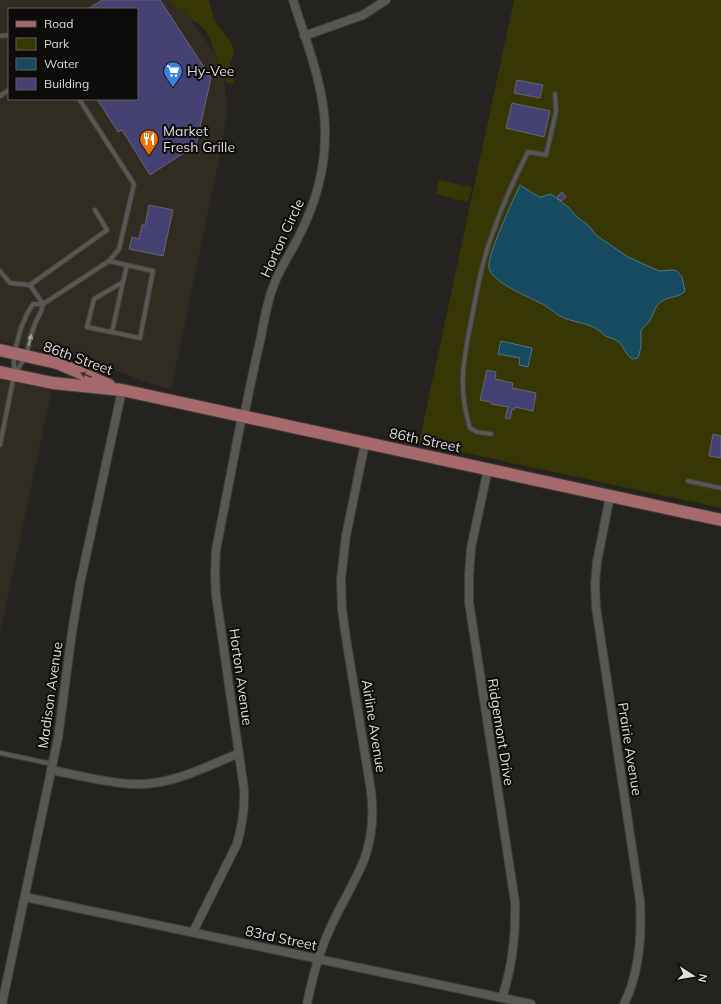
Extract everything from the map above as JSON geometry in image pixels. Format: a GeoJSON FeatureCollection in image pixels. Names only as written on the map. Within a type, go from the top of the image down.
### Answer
{"type":"FeatureCollection","features":[{"type":"Feature","properties":{"kind":"main road","name":"86th Street"},"geometry":{"type":"LineString","coordinates":[[0,350],[57,363],[122,390]]}},
{"type":"Feature","properties":{"kind":"main road","name":"86th Street"},"geometry":{"type":"LineString","coordinates":[[0,372],[53,383],[122,390],[721,520]]}},
{"type":"Feature","properties":{"kind":"street","name":"Horton Circle"},"geometry":{"type":"LineString","coordinates":[[243,416],[272,288],[278,273],[300,236],[310,212],[322,169],[325,149],[324,108],[318,81],[293,0]]}},
{"type":"Feature","properties":{"kind":"street"},"geometry":{"type":"LineString","coordinates":[[304,36],[363,15],[386,0]]}},
{"type":"Feature","properties":{"kind":"street","name":"Madison Avenue"},"geometry":{"type":"LineString","coordinates":[[2,1004],[58,738],[80,584],[122,390]]}},
{"type":"Feature","properties":{"kind":"street","name":"Horton Avenue"},"geometry":{"type":"LineString","coordinates":[[193,932],[237,844],[241,831],[245,803],[216,595],[215,573],[219,528],[243,416]]}},
{"type":"Feature","properties":{"kind":"street","name":"Airline Avenue"},"geometry":{"type":"LineString","coordinates":[[307,1004],[317,959],[329,930],[364,859],[371,833],[373,806],[345,631],[342,609],[341,579],[346,536],[365,443]]}},
{"type":"Feature","properties":{"kind":"street","name":"Ridgemont Drive"},"geometry":{"type":"LineString","coordinates":[[488,470],[471,548],[469,602],[515,902],[516,924],[514,947],[509,977],[502,998]]}},
{"type":"Feature","properties":{"kind":"street","name":"Prairie Avenue"},"geometry":{"type":"LineString","coordinates":[[610,496],[597,562],[595,584],[596,607],[642,921],[638,961],[633,981],[624,1004]]}},
{"type":"Feature","properties":{"kind":"street"},"geometry":{"type":"LineString","coordinates":[[52,767],[107,781],[148,784],[175,779],[239,753]]}},
{"type":"Feature","properties":{"kind":"street","name":"83rd Street"},"geometry":{"type":"LineString","coordinates":[[25,897],[531,1004]]}},
{"type":"Feature","properties":{"kind":"lane"},"geometry":{"type":"LineString","coordinates":[[490,434],[477,432],[470,428],[466,416],[462,388],[464,357],[482,270],[492,236],[511,186],[528,152],[546,155],[556,112],[555,94]]}},
{"type":"Feature","properties":{"kind":"lane"},"geometry":{"type":"LineString","coordinates":[[0,445],[14,375],[20,355],[27,314],[33,304],[43,304],[108,260],[119,250],[134,184],[80,100]]}},
{"type":"Feature","properties":{"kind":"lane"},"geometry":{"type":"LineString","coordinates":[[0,271],[10,283],[30,285],[108,230],[95,210]]}},
{"type":"Feature","properties":{"kind":"lane"},"geometry":{"type":"LineString","coordinates":[[108,260],[153,272],[140,338],[87,327],[94,299],[123,282]]}},
{"type":"Feature","properties":{"kind":"lane"},"geometry":{"type":"LineString","coordinates":[[112,332],[127,265]]}},
{"type":"Feature","properties":{"kind":"lane"},"geometry":{"type":"LineString","coordinates":[[14,375],[20,355],[31,335],[43,304],[30,285]]}},
{"type":"Feature","properties":{"kind":"lane"},"geometry":{"type":"LineString","coordinates":[[688,481],[721,488]]}},
{"type":"Feature","properties":{"kind":"lane"},"geometry":{"type":"LineString","coordinates":[[0,753],[52,767]]}},
{"type":"Feature","properties":{"kind":"shaded area"},"geometry":{"type":"Polygon","coordinates":[[[0,0],[178,0],[223,66],[227,109],[222,145],[171,389],[151,384],[103,366],[0,341],[0,0]]]}},
{"type":"Feature","properties":{"kind":"shaded area"},"geometry":{"type":"Polygon","coordinates":[[[0,372],[53,383],[0,634],[0,372]]]}},
{"type":"Feature","properties":{"kind":"green space"},"geometry":{"type":"Polygon","coordinates":[[[170,0],[209,0],[215,21],[230,40],[234,50],[230,62],[231,68],[235,73],[233,83],[230,84],[227,82],[218,65],[216,54],[206,31],[199,24],[190,19],[184,11],[172,4],[170,0]]]}},
{"type":"Feature","properties":{"kind":"green space"},"geometry":{"type":"Polygon","coordinates":[[[514,0],[721,0],[721,508],[419,443],[514,0]]]}},
{"type":"Feature","properties":{"kind":"green space"},"geometry":{"type":"Polygon","coordinates":[[[439,180],[472,187],[468,202],[436,194],[439,180]]]}},
{"type":"Feature","properties":{"kind":"water"},"geometry":{"type":"Polygon","coordinates":[[[520,185],[539,197],[550,194],[554,196],[588,225],[596,235],[628,257],[659,271],[677,271],[682,277],[685,291],[680,295],[665,299],[660,303],[656,307],[650,320],[641,330],[641,347],[638,358],[632,359],[617,340],[606,336],[593,327],[561,317],[546,306],[513,290],[492,274],[489,268],[489,262],[492,252],[501,227],[520,185]]]}},
{"type":"Feature","properties":{"kind":"water"},"geometry":{"type":"Polygon","coordinates":[[[501,341],[532,348],[528,367],[519,365],[520,358],[498,354],[501,341]]]}},
{"type":"Feature","properties":{"kind":"building","name":"Hy-Vee"},"geometry":{"type":"Polygon","coordinates":[[[102,0],[160,0],[211,78],[196,145],[150,175],[122,130],[118,132],[98,100],[138,100],[138,8],[90,8],[102,0]]]}},
{"type":"Feature","properties":{"kind":"building"},"geometry":{"type":"Polygon","coordinates":[[[517,80],[543,85],[540,98],[514,93],[517,80]]]}},
{"type":"Feature","properties":{"kind":"building"},"geometry":{"type":"Polygon","coordinates":[[[512,103],[550,111],[544,137],[506,128],[512,103]]]}},
{"type":"Feature","properties":{"kind":"building"},"geometry":{"type":"Polygon","coordinates":[[[562,192],[566,197],[561,201],[557,197],[562,192]]]}},
{"type":"Feature","properties":{"kind":"building"},"geometry":{"type":"Polygon","coordinates":[[[149,205],[173,210],[163,256],[129,249],[132,237],[139,239],[142,225],[145,225],[149,205]]]}},
{"type":"Feature","properties":{"kind":"building"},"geometry":{"type":"Polygon","coordinates":[[[487,370],[496,372],[495,379],[513,383],[512,388],[536,393],[533,411],[515,407],[514,410],[512,409],[510,419],[505,418],[508,407],[491,404],[491,402],[480,400],[487,370]]]}},
{"type":"Feature","properties":{"kind":"building"},"geometry":{"type":"Polygon","coordinates":[[[713,434],[721,436],[721,458],[709,456],[713,434]]]}},
{"type":"Feature","properties":{"kind":"place","name":"Hy-Vee"},"geometry":{"type":"Point","coordinates":[173,88]}},
{"type":"Feature","properties":{"kind":"place","name":"Market Fresh Grille"},"geometry":{"type":"Point","coordinates":[149,156]}}]}
